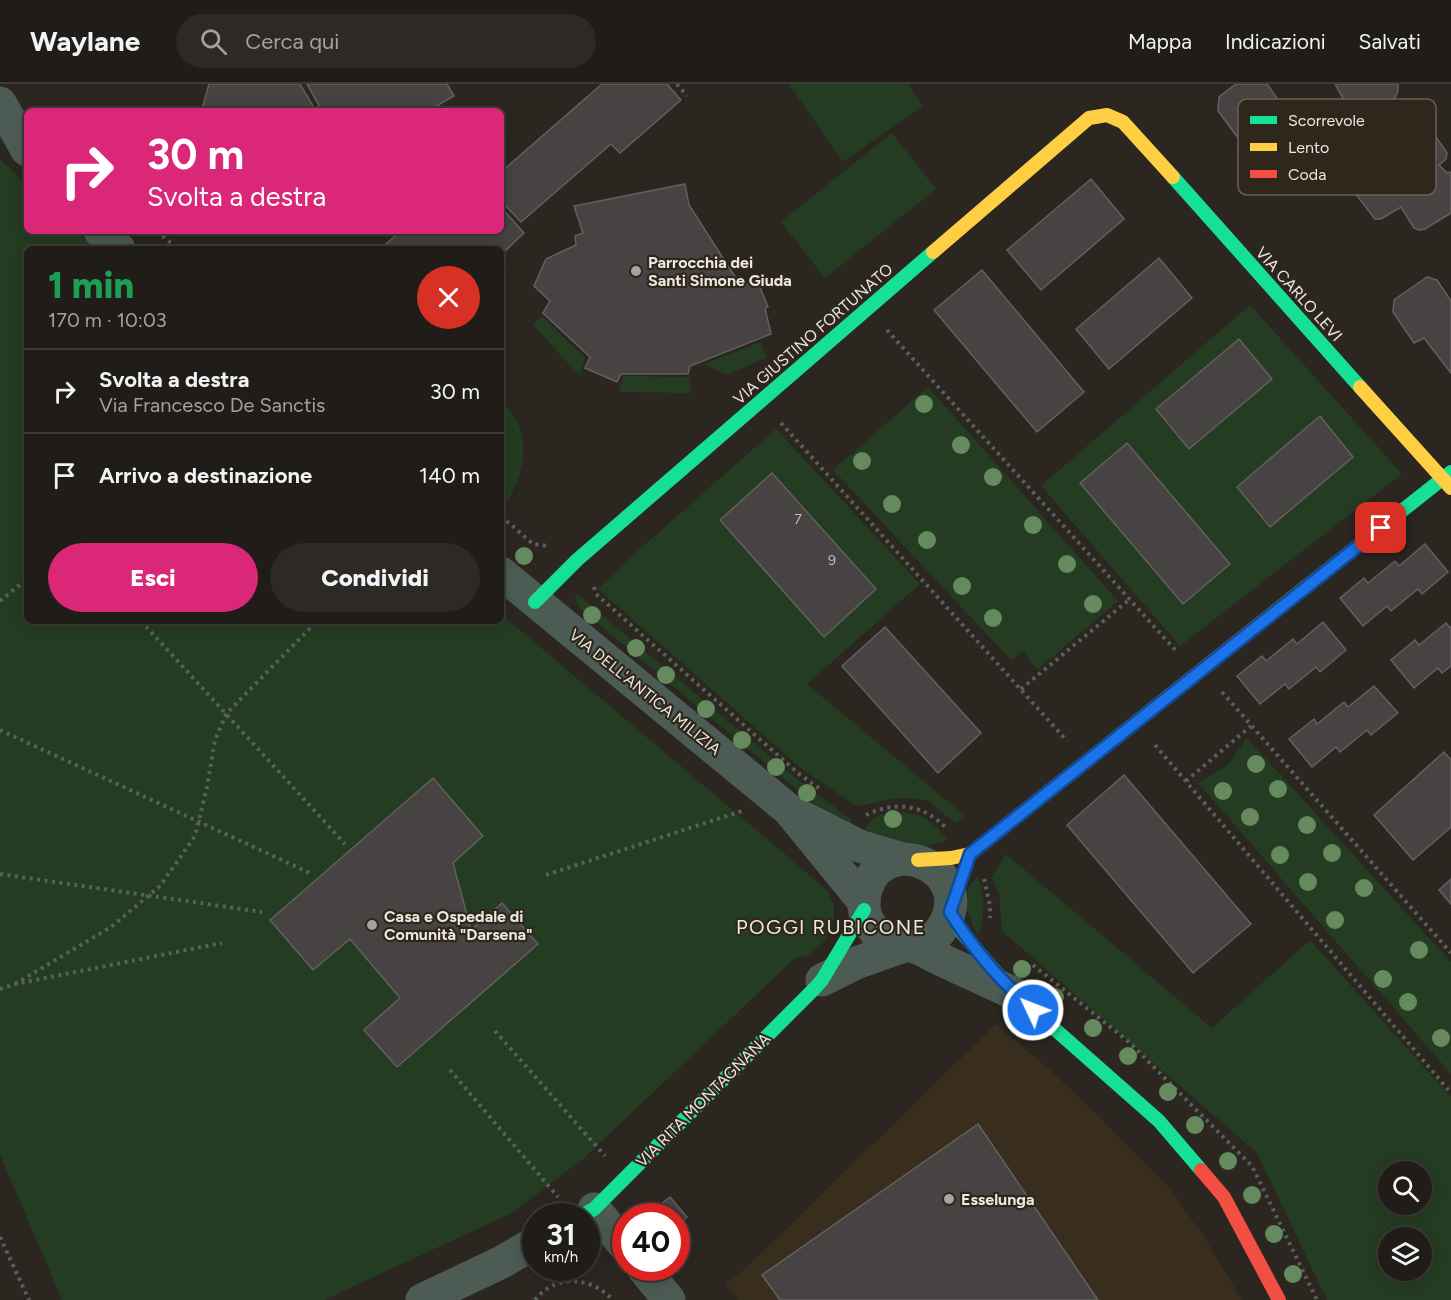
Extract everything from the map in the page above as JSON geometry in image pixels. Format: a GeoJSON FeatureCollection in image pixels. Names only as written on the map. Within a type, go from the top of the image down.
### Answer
{"type":"FeatureCollection","features":[{"type":"Feature","properties":{"kind":"street"},"geometry":{"type":"LineString","coordinates":[[0,103],[24,145]]}},
{"type":"Feature","properties":{"kind":"street","name":"VIA GIUSTINO FORTUNATO"},"geometry":{"type":"LineString","coordinates":[[535,602],[577,560],[1089,118],[1107,115],[1123,122]]}},
{"type":"Feature","properties":{"kind":"street","name":"VIA CARLO LEVI"},"geometry":{"type":"LineString","coordinates":[[1123,122],[1448,480]]}},
{"type":"Feature","properties":{"kind":"street"},"geometry":{"type":"LineString","coordinates":[[0,138],[24,160]]}},
{"type":"Feature","properties":{"kind":"street"},"geometry":{"type":"LineString","coordinates":[[103,234],[116,246]]}},
{"type":"Feature","properties":{"kind":"street"},"geometry":{"type":"LineString","coordinates":[[1015,994],[907,946],[890,943],[877,935],[869,924],[864,906],[868,882],[877,870],[890,862],[951,858],[970,854],[1448,480]]}},
{"type":"Feature","properties":{"kind":"street","name":"VIA DELL'ANTICA MILIZIA"},"geometry":{"type":"LineString","coordinates":[[504,576],[789,810],[859,846],[911,860]]}},
{"type":"Feature","properties":{"kind":"street","name":"VIA DELL'ANTICA MILIZIA"},"geometry":{"type":"LineString","coordinates":[[789,810],[864,906]]}},
{"type":"Feature","properties":{"kind":"street"},"geometry":{"type":"LineString","coordinates":[[907,946],[931,940],[942,930],[970,854]]}},
{"type":"Feature","properties":{"kind":"street"},"geometry":{"type":"LineString","coordinates":[[911,860],[931,866],[942,876],[949,888],[951,908],[963,934],[1015,994],[1159,1121],[1224,1197],[1279,1300]]}},
{"type":"Feature","properties":{"kind":"street","name":"VIA RITA MONTAGNANA"},"geometry":{"type":"LineString","coordinates":[[598,1203],[822,980],[864,906]]}},
{"type":"Feature","properties":{"kind":"street","name":"VIA RITA MONTAGNANA"},"geometry":{"type":"LineString","coordinates":[[822,980],[856,963],[907,946]]}},
{"type":"Feature","properties":{"kind":"street"},"geometry":{"type":"LineString","coordinates":[[600,1224],[612,1234]]}},
{"type":"Feature","properties":{"kind":"street"},"geometry":{"type":"LineString","coordinates":[[422,1300],[522,1250]]}},
{"type":"Feature","properties":{"kind":"street"},"geometry":{"type":"LineString","coordinates":[[654,1281],[669,1300]]}},
{"type":"Feature","properties":{"kind":"path"},"geometry":{"type":"LineString","coordinates":[[677,84],[687,96]]}},
{"type":"Feature","properties":{"kind":"path"},"geometry":{"type":"LineString","coordinates":[[160,234],[174,246]]}},
{"type":"Feature","properties":{"kind":"path"},"geometry":{"type":"LineString","coordinates":[[887,329],[1179,655]]}},
{"type":"Feature","properties":{"kind":"path"},"geometry":{"type":"LineString","coordinates":[[779,420],[1069,742]]}},
{"type":"Feature","properties":{"kind":"path"},"geometry":{"type":"LineString","coordinates":[[504,519],[533,544],[565,549],[591,574],[596,594],[799,774],[825,793]]}},
{"type":"Feature","properties":{"kind":"path"},"geometry":{"type":"LineString","coordinates":[[0,601],[24,581]]}},
{"type":"Feature","properties":{"kind":"path"},"geometry":{"type":"LineString","coordinates":[[1021,689],[1130,599]]}},
{"type":"Feature","properties":{"kind":"path"},"geometry":{"type":"LineString","coordinates":[[144,624],[345,844]]}},
{"type":"Feature","properties":{"kind":"path"},"geometry":{"type":"LineString","coordinates":[[15,984],[111,927],[160,886],[195,836],[215,740],[226,714],[314,624]]}},
{"type":"Feature","properties":{"kind":"path"},"geometry":{"type":"LineString","coordinates":[[1221,691],[1451,953]]}},
{"type":"Feature","properties":{"kind":"path"},"geometry":{"type":"LineString","coordinates":[[1185,781],[1251,726]]}},
{"type":"Feature","properties":{"kind":"path"},"geometry":{"type":"LineString","coordinates":[[0,730],[309,873]]}},
{"type":"Feature","properties":{"kind":"path"},"geometry":{"type":"LineString","coordinates":[[1155,745],[1451,1093]]}},
{"type":"Feature","properties":{"kind":"path"},"geometry":{"type":"LineString","coordinates":[[860,818],[876,810],[916,807],[934,815],[970,854]]}},
{"type":"Feature","properties":{"kind":"path"},"geometry":{"type":"LineString","coordinates":[[546,875],[747,809]]}},
{"type":"Feature","properties":{"kind":"path"},"geometry":{"type":"LineString","coordinates":[[0,874],[262,912]]}},
{"type":"Feature","properties":{"kind":"path"},"geometry":{"type":"LineString","coordinates":[[0,989],[15,984],[222,943]]}},
{"type":"Feature","properties":{"kind":"path"},"geometry":{"type":"LineString","coordinates":[[495,1031],[605,1156]]}},
{"type":"Feature","properties":{"kind":"path"},"geometry":{"type":"LineString","coordinates":[[450,1070],[558,1197]]}},
{"type":"Feature","properties":{"kind":"path"},"geometry":{"type":"LineString","coordinates":[[0,1237],[29,1300]]}},
{"type":"Feature","properties":{"kind":"path"},"geometry":{"type":"LineString","coordinates":[[535,1300],[541,1292],[558,1282],[585,1282],[613,1300]]}},
{"type":"Feature","properties":{"kind":"shaded area"},"geometry":{"type":"Polygon","coordinates":[[[996,1024],[1049,1069],[1101,1118],[1172,1191],[1208,1243],[1242,1300],[739,1300],[725,1282],[745,1269],[996,1024]]]}},
{"type":"Feature","properties":{"kind":"green space"},"geometry":{"type":"Polygon","coordinates":[[[789,84],[908,84],[923,106],[843,162],[789,84]]]}},
{"type":"Feature","properties":{"kind":"green space"},"geometry":{"type":"Polygon","coordinates":[[[892,133],[936,189],[825,278],[781,222],[892,133]]]}},
{"type":"Feature","properties":{"kind":"green space"},"geometry":{"type":"Polygon","coordinates":[[[0,159],[24,182],[24,234],[79,234],[92,246],[24,246],[24,624],[504,624],[504,617],[828,891],[834,906],[834,919],[826,939],[809,956],[795,958],[584,1158],[525,1203],[522,1203],[512,1213],[324,1300],[62,1300],[0,1155],[0,159]]]}},
{"type":"Feature","properties":{"kind":"green space"},"geometry":{"type":"Polygon","coordinates":[[[1250,305],[1402,474],[1180,646],[1041,486],[1250,305]]]}},
{"type":"Feature","properties":{"kind":"green space"},"geometry":{"type":"Polygon","coordinates":[[[542,316],[585,358],[580,376],[533,325],[542,316]]]}},
{"type":"Feature","properties":{"kind":"green space"},"geometry":{"type":"Polygon","coordinates":[[[761,342],[766,358],[726,375],[704,364],[761,342]]]}},
{"type":"Feature","properties":{"kind":"green space"},"geometry":{"type":"Polygon","coordinates":[[[623,376],[690,377],[691,393],[619,392],[623,376]]]}},
{"type":"Feature","properties":{"kind":"green space"},"geometry":{"type":"Polygon","coordinates":[[[928,387],[1118,601],[1037,670],[1023,651],[1011,660],[833,470],[928,387]]]}},
{"type":"Feature","properties":{"kind":"green space"},"geometry":{"type":"Polygon","coordinates":[[[504,402],[518,424],[524,449],[520,474],[508,501],[504,498],[504,402]]]}},
{"type":"Feature","properties":{"kind":"green space"},"geometry":{"type":"Polygon","coordinates":[[[776,429],[920,584],[807,684],[965,816],[956,823],[928,800],[901,798],[861,806],[855,805],[802,769],[598,589],[642,547],[776,429]]]}},
{"type":"Feature","properties":{"kind":"green space"},"geometry":{"type":"Polygon","coordinates":[[[575,592],[798,780],[852,820],[848,829],[800,792],[579,608],[575,592]]]}},
{"type":"Feature","properties":{"kind":"green space"},"geometry":{"type":"Polygon","coordinates":[[[1247,738],[1451,962],[1451,1074],[1198,783],[1228,765],[1247,738]]]}},
{"type":"Feature","properties":{"kind":"green space"},"geometry":{"type":"Polygon","coordinates":[[[900,812],[922,817],[948,840],[923,847],[862,836],[869,823],[876,817],[900,812]]]}},
{"type":"Feature","properties":{"kind":"green space"},"geometry":{"type":"Polygon","coordinates":[[[1006,854],[1212,1028],[1310,940],[1451,1097],[1451,1300],[1327,1300],[1257,1153],[1002,931],[999,894],[992,877],[1006,854]]]}},
{"type":"Feature","properties":{"kind":"green space"},"geometry":{"type":"Polygon","coordinates":[[[978,876],[984,902],[981,930],[976,934],[964,901],[970,885],[978,876]]]}},
{"type":"Feature","properties":{"kind":"building"},"geometry":{"type":"Polygon","coordinates":[[[209,84],[300,84],[314,108],[204,108],[209,84]]]}},
{"type":"Feature","properties":{"kind":"building"},"geometry":{"type":"Polygon","coordinates":[[[307,84],[447,84],[454,96],[433,108],[320,108],[307,84]]]}},
{"type":"Feature","properties":{"kind":"building"},"geometry":{"type":"Polygon","coordinates":[[[602,84],[667,84],[681,100],[620,153],[611,144],[521,222],[504,204],[504,169],[602,84]]]}},
{"type":"Feature","properties":{"kind":"building"},"geometry":{"type":"Polygon","coordinates":[[[1236,84],[1267,84],[1278,99],[1238,99],[1238,138],[1218,111],[1219,97],[1236,84]]]}},
{"type":"Feature","properties":{"kind":"building"},"geometry":{"type":"Polygon","coordinates":[[[1335,84],[1398,84],[1398,91],[1393,99],[1343,99],[1335,84]]]}},
{"type":"Feature","properties":{"kind":"building"},"geometry":{"type":"Polygon","coordinates":[[[1436,137],[1447,153],[1446,159],[1439,165],[1447,173],[1451,172],[1451,213],[1425,229],[1419,230],[1414,228],[1401,207],[1381,219],[1375,219],[1356,195],[1436,195],[1436,137]]]}},
{"type":"Feature","properties":{"kind":"building"},"geometry":{"type":"Polygon","coordinates":[[[1091,179],[1124,219],[1041,290],[1007,250],[1091,179]]]}},
{"type":"Feature","properties":{"kind":"building","name":"Parrocchia dei Santi Simone Giuda"},"geometry":{"type":"Polygon","coordinates":[[[685,184],[689,205],[739,283],[759,285],[768,307],[765,308],[771,334],[690,366],[688,374],[621,374],[617,382],[585,368],[590,357],[543,313],[550,301],[534,286],[546,259],[576,245],[575,236],[583,233],[574,206],[685,184]]]}},
{"type":"Feature","properties":{"kind":"building"},"geometry":{"type":"Polygon","coordinates":[[[504,210],[524,233],[504,252],[504,246],[384,246],[398,234],[504,234],[504,210]]]}},
{"type":"Feature","properties":{"kind":"building"},"geometry":{"type":"Polygon","coordinates":[[[1159,258],[1192,298],[1109,369],[1076,329],[1159,258]]]}},
{"type":"Feature","properties":{"kind":"building"},"geometry":{"type":"Polygon","coordinates":[[[982,270],[1084,392],[1037,432],[934,310],[982,270]]]}},
{"type":"Feature","properties":{"kind":"building"},"geometry":{"type":"Polygon","coordinates":[[[1427,277],[1437,280],[1451,301],[1451,373],[1424,338],[1414,343],[1393,312],[1394,300],[1427,277]]]}},
{"type":"Feature","properties":{"kind":"building"},"geometry":{"type":"Polygon","coordinates":[[[1239,339],[1272,379],[1189,449],[1156,409],[1239,339]]]}},
{"type":"Feature","properties":{"kind":"building"},"geometry":{"type":"Polygon","coordinates":[[[1320,416],[1353,457],[1270,527],[1237,487],[1320,416]]]}},
{"type":"Feature","properties":{"kind":"building"},"geometry":{"type":"Polygon","coordinates":[[[1127,443],[1230,564],[1183,604],[1080,483],[1127,443]]]}},
{"type":"Feature","properties":{"kind":"building"},"geometry":{"type":"Polygon","coordinates":[[[772,473],[876,589],[824,637],[720,520],[772,473]]]}},
{"type":"Feature","properties":{"kind":"building"},"geometry":{"type":"Polygon","coordinates":[[[1425,544],[1448,572],[1422,594],[1418,589],[1391,611],[1387,606],[1363,626],[1340,598],[1364,578],[1368,583],[1395,561],[1399,566],[1425,544]]]}},
{"type":"Feature","properties":{"kind":"building"},"geometry":{"type":"Polygon","coordinates":[[[1323,622],[1346,650],[1320,672],[1316,667],[1289,689],[1285,684],[1260,704],[1237,676],[1262,656],[1266,661],[1293,639],[1297,644],[1323,622]]]}},
{"type":"Feature","properties":{"kind":"building"},"geometry":{"type":"Polygon","coordinates":[[[1446,623],[1451,627],[1451,666],[1442,673],[1438,668],[1414,688],[1391,660],[1415,640],[1419,645],[1446,623]]]}},
{"type":"Feature","properties":{"kind":"building"},"geometry":{"type":"Polygon","coordinates":[[[885,627],[981,733],[938,773],[842,666],[885,627]]]}},
{"type":"Feature","properties":{"kind":"building"},"geometry":{"type":"Polygon","coordinates":[[[1374,686],[1398,713],[1371,735],[1367,730],[1340,752],[1336,747],[1312,767],[1289,739],[1314,719],[1317,724],[1344,702],[1348,707],[1374,686]]]}},
{"type":"Feature","properties":{"kind":"building"},"geometry":{"type":"Polygon","coordinates":[[[1444,752],[1451,760],[1451,827],[1413,860],[1374,815],[1444,752]]]}},
{"type":"Feature","properties":{"kind":"building"},"geometry":{"type":"Polygon","coordinates":[[[1124,775],[1251,924],[1193,973],[1067,825],[1124,775]]]}},
{"type":"Feature","properties":{"kind":"building","name":"Casa e Ospedale di Comunità \"Darsena\""},"geometry":{"type":"Polygon","coordinates":[[[433,778],[483,836],[453,863],[471,930],[502,903],[538,944],[397,1067],[364,1030],[400,998],[350,939],[313,970],[270,920],[433,778]]]}},
{"type":"Feature","properties":{"kind":"building"},"geometry":{"type":"Polygon","coordinates":[[[1451,879],[1451,904],[1439,890],[1451,879]]]}},
{"type":"Feature","properties":{"kind":"building","name":"Esselunga"},"geometry":{"type":"Polygon","coordinates":[[[978,1124],[1098,1300],[780,1300],[762,1275],[978,1124]]]}},
{"type":"Feature","properties":{"kind":"building"},"geometry":{"type":"Polygon","coordinates":[[[670,1197],[675,1203],[662,1203],[670,1197]]]}},
{"type":"Feature","properties":{"kind":"traffic: fast"},"geometry":{"type":"LineString","coordinates":[[1173,177],[1360,387]]}},
{"type":"Feature","properties":{"kind":"traffic: fast"},"geometry":{"type":"LineString","coordinates":[[535,602],[577,560],[933,252]]}},
{"type":"Feature","properties":{"kind":"traffic: fast"},"geometry":{"type":"LineString","coordinates":[[1307,586],[1451,472]]}},
{"type":"Feature","properties":{"kind":"traffic: fast"},"geometry":{"type":"LineString","coordinates":[[600,1203],[815,988],[864,910]]}},
{"type":"Feature","properties":{"kind":"traffic: fast"},"geometry":{"type":"LineString","coordinates":[[950,912],[963,934],[1015,994],[1159,1121],[1201,1170]]}},
{"type":"Feature","properties":{"kind":"traffic: slow"},"geometry":{"type":"LineString","coordinates":[[933,252],[1089,118],[1107,115],[1123,122],[1173,177]]}},
{"type":"Feature","properties":{"kind":"traffic: slow"},"geometry":{"type":"LineString","coordinates":[[1360,387],[1451,488]]}},
{"type":"Feature","properties":{"kind":"traffic: slow"},"geometry":{"type":"LineString","coordinates":[[918,860],[970,854],[1307,586]]}},
{"type":"Feature","properties":{"kind":"traffic: jam"},"geometry":{"type":"LineString","coordinates":[[1201,1170],[1224,1197],[1279,1300]]}},
{"type":"Feature","properties":{"kind":"place","name":"Parrocchia dei Santi Simone Giuda"},"geometry":{"type":"Point","coordinates":[636,271]}},
{"type":"Feature","properties":{"kind":"place","name":"Casa e Ospedale di Comunità \"Darsena\""},"geometry":{"type":"Point","coordinates":[372,925]}},
{"type":"Feature","properties":{"kind":"place","name":"Esselunga"},"geometry":{"type":"Point","coordinates":[949,1199]}},
{"type":"Feature","properties":{"kind":"district","name":"POGGI RUBICONE"},"geometry":{"type":"Point","coordinates":[831,927]}},
{"type":"Feature","properties":{"kind":"route"},"geometry":{"type":"LineString","coordinates":[[1033,1010],[1015,994],[963,934],[950,912],[970,854],[1381,528]]}}]}
